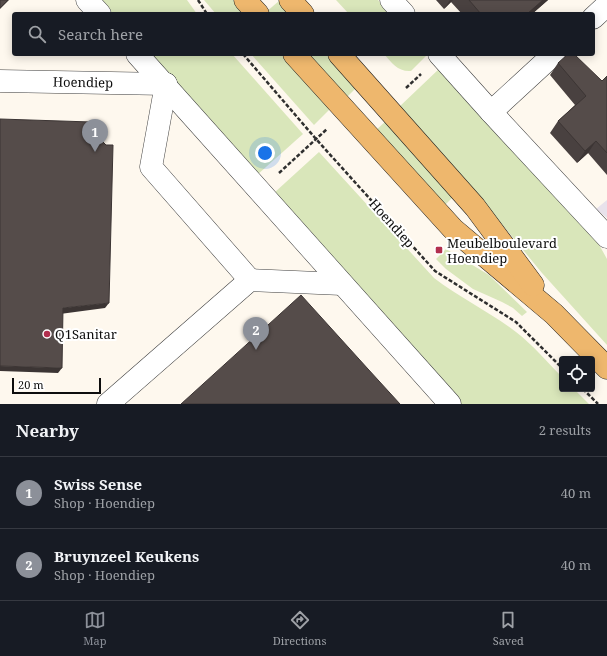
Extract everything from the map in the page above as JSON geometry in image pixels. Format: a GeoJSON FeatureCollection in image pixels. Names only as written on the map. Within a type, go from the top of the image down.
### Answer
{"type":"FeatureCollection","features":[{"type":"Feature","properties":{"kind":"main road"},"geometry":{"type":"LineString","coordinates":[[245,0],[256,12]]}},
{"type":"Feature","properties":{"kind":"main road"},"geometry":{"type":"LineString","coordinates":[[290,0],[301,12]]}},
{"type":"Feature","properties":{"kind":"main road"},"geometry":{"type":"LineString","coordinates":[[296,56],[453,229],[554,314],[607,368]]}},
{"type":"Feature","properties":{"kind":"main road"},"geometry":{"type":"LineString","coordinates":[[341,56],[475,207],[554,314]]}},
{"type":"Feature","properties":{"kind":"street"},"geometry":{"type":"LineString","coordinates":[[87,0],[98,12]]}},
{"type":"Feature","properties":{"kind":"street"},"geometry":{"type":"LineString","coordinates":[[391,0],[402,12]]}},
{"type":"Feature","properties":{"kind":"street"},"geometry":{"type":"LineString","coordinates":[[595,16],[607,5]]}},
{"type":"Feature","properties":{"kind":"street"},"geometry":{"type":"LineString","coordinates":[[139,56],[166,84],[450,404]]}},
{"type":"Feature","properties":{"kind":"street"},"geometry":{"type":"LineString","coordinates":[[441,56],[607,237]]}},
{"type":"Feature","properties":{"kind":"street"},"geometry":{"type":"LineString","coordinates":[[491,112],[552,56]]}},
{"type":"Feature","properties":{"kind":"street","name":"Hoendiep"},"geometry":{"type":"LineString","coordinates":[[0,81],[166,84]]}},
{"type":"Feature","properties":{"kind":"street"},"geometry":{"type":"LineString","coordinates":[[166,84],[151,167],[250,280]]}},
{"type":"Feature","properties":{"kind":"street"},"geometry":{"type":"LineString","coordinates":[[108,404],[250,280],[342,284]]}},
{"type":"Feature","properties":{"kind":"path"},"geometry":{"type":"LineString","coordinates":[[198,0],[206,12]]}},
{"type":"Feature","properties":{"kind":"path","name":"Hoendiep"},"geometry":{"type":"LineString","coordinates":[[245,56],[316,139],[435,271],[516,322],[559,365]]}},
{"type":"Feature","properties":{"kind":"path"},"geometry":{"type":"LineString","coordinates":[[586,392],[598,404]]}},
{"type":"Feature","properties":{"kind":"shaded area"},"geometry":{"type":"Polygon","coordinates":[[[607,200],[607,218],[596,209],[607,200]]]}},
{"type":"Feature","properties":{"kind":"green space"},"geometry":{"type":"Polygon","coordinates":[[[96,0],[187,0],[196,12],[107,12],[96,0]]]}},
{"type":"Feature","properties":{"kind":"green space"},"geometry":{"type":"Polygon","coordinates":[[[204,0],[233,0],[244,12],[214,12],[204,0]]]}},
{"type":"Feature","properties":{"kind":"green space"},"geometry":{"type":"Polygon","coordinates":[[[336,0],[378,0],[388,12],[347,12],[336,0]]]}},
{"type":"Feature","properties":{"kind":"green space"},"geometry":{"type":"Polygon","coordinates":[[[279,1],[289,12],[266,12],[279,1]]]}},
{"type":"Feature","properties":{"kind":"green space"},"geometry":{"type":"Polygon","coordinates":[[[147,56],[234,56],[303,134],[257,175],[147,56]]]}},
{"type":"Feature","properties":{"kind":"green space"},"geometry":{"type":"Polygon","coordinates":[[[253,56],[283,56],[330,109],[314,125],[253,56]]]}},
{"type":"Feature","properties":{"kind":"green space"},"geometry":{"type":"Polygon","coordinates":[[[306,56],[329,56],[357,87],[345,99],[306,56]]]}},
{"type":"Feature","properties":{"kind":"green space"},"geometry":{"type":"Polygon","coordinates":[[[386,56],[426,56],[411,71],[402,70],[386,56]]]}},
{"type":"Feature","properties":{"kind":"green space"},"geometry":{"type":"Polygon","coordinates":[[[440,68],[597,241],[607,259],[607,345],[542,273],[496,217],[398,108],[440,68]]]}},
{"type":"Feature","properties":{"kind":"green space"},"geometry":{"type":"Polygon","coordinates":[[[387,120],[455,195],[443,207],[374,132],[387,120]]]}},
{"type":"Feature","properties":{"kind":"green space"},"geometry":{"type":"Polygon","coordinates":[[[319,152],[434,278],[496,318],[522,337],[559,374],[559,392],[577,392],[589,404],[461,404],[274,193],[319,152]]]}},
{"type":"Feature","properties":{"kind":"green space"},"geometry":{"type":"Polygon","coordinates":[[[446,249],[489,275],[527,312],[522,316],[513,308],[473,289],[446,269],[436,259],[446,249]]]}},
{"type":"Feature","properties":{"kind":"building"},"geometry":{"type":"Polygon","coordinates":[[[0,0],[8,0],[0,8],[0,0]]]}},
{"type":"Feature","properties":{"kind":"building"},"geometry":{"type":"Polygon","coordinates":[[[469,0],[543,0],[529,12],[479,12],[469,0]]]}},
{"type":"Feature","properties":{"kind":"building"},"geometry":{"type":"Polygon","coordinates":[[[566,56],[576,56],[602,81],[607,76],[607,153],[596,141],[585,151],[558,121],[586,96],[558,63],[566,56]]]}},
{"type":"Feature","properties":{"kind":"building"},"geometry":{"type":"Polygon","coordinates":[[[0,119],[91,122],[91,130],[106,145],[113,145],[109,303],[63,308],[62,368],[0,366],[0,119]]]}},
{"type":"Feature","properties":{"kind":"building"},"geometry":{"type":"Polygon","coordinates":[[[301,295],[400,404],[181,404],[301,295]]]}},
{"type":"Feature","properties":{"kind":"place","name":"Swiss Sense"},"geometry":{"type":"Point","coordinates":[95,152]}},
{"type":"Feature","properties":{"kind":"place","name":"Meubelboulevard Hoendiep"},"geometry":{"type":"Point","coordinates":[439,250]}},
{"type":"Feature","properties":{"kind":"place","name":"Q1Sanitar"},"geometry":{"type":"Point","coordinates":[47,334]}},
{"type":"Feature","properties":{"kind":"place","name":"Bruynzeel Keukens"},"geometry":{"type":"Point","coordinates":[256,350]}}]}
